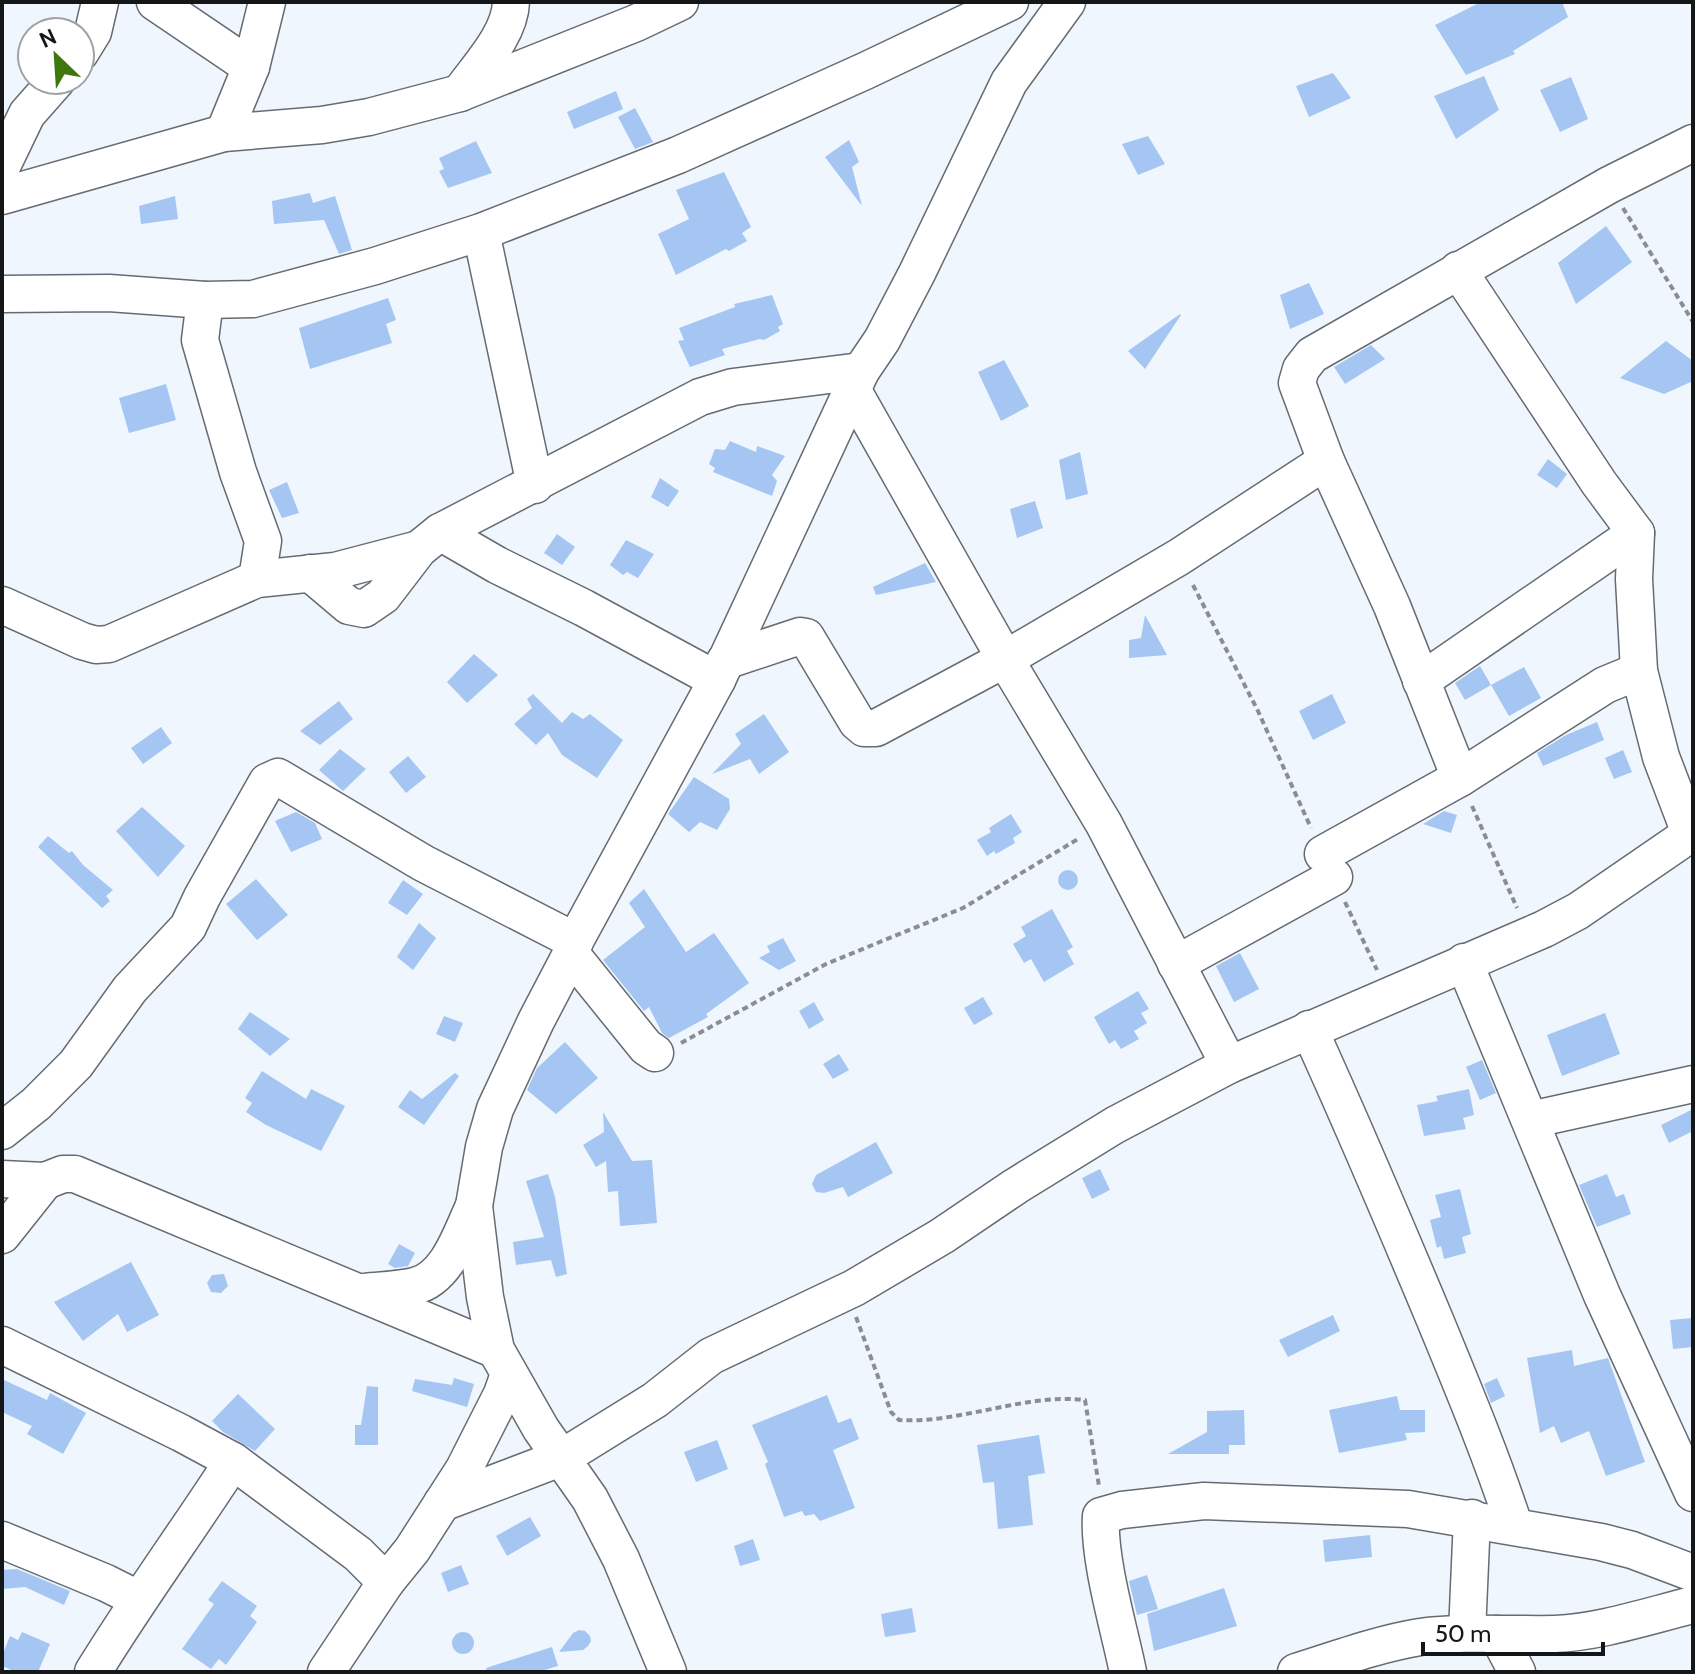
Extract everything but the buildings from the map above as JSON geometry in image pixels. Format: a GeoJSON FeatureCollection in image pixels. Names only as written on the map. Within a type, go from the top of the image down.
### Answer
{"type":"FeatureCollection","features":[{"type":"Feature","properties":{"kind":"street"},"geometry":{"type":"LineString","coordinates":[[155,2],[251,67]]}},
{"type":"Feature","properties":{"kind":"street"},"geometry":{"type":"LineString","coordinates":[[224,133],[251,67],[267,2]]}},
{"type":"Feature","properties":{"kind":"street"},"geometry":{"type":"LineString","coordinates":[[460,93],[500,34],[511,10],[511,2]]}},
{"type":"Feature","properties":{"kind":"street"},"geometry":{"type":"LineString","coordinates":[[2,196],[224,133],[322,125],[369,117],[460,93],[636,23],[680,2]]}},
{"type":"Feature","properties":{"kind":"street"},"geometry":{"type":"LineString","coordinates":[[2,294],[109,293],[205,300],[253,299],[375,266],[481,232],[678,155],[1010,2]]}},
{"type":"Feature","properties":{"kind":"street"},"geometry":{"type":"LineString","coordinates":[[359,1292],[418,1285],[435,1275],[448,1259],[474,1206],[484,1147],[495,1109],[536,1021],[721,670],[857,380],[917,273],[1009,82],[1067,2]]}},
{"type":"Feature","properties":{"kind":"street"},"geometry":{"type":"LineString","coordinates":[[2,166],[27,114],[43,96]]}},
{"type":"Feature","properties":{"kind":"street"},"geometry":{"type":"LineString","coordinates":[[1460,778],[1392,606],[1326,461],[1297,383],[1301,369],[1312,355],[1458,270],[1609,185],[1693,143]]}},
{"type":"Feature","properties":{"kind":"street"},"geometry":{"type":"LineString","coordinates":[[481,232],[535,485]]}},
{"type":"Feature","properties":{"kind":"street"},"geometry":{"type":"LineString","coordinates":[[442,1503],[563,1457],[655,1400],[711,1356],[847,1291],[942,1236],[1115,1125],[1229,1065],[1578,911],[1692,833],[1661,757],[1639,671],[1634,579],[1636,533],[1599,483],[1458,270]]}},
{"type":"Feature","properties":{"kind":"street"},"geometry":{"type":"LineString","coordinates":[[205,300],[200,340],[238,472],[263,541],[257,579]]}},
{"type":"Feature","properties":{"kind":"street"},"geometry":{"type":"LineString","coordinates":[[2,605],[96,645],[109,644],[257,579],[310,573],[349,606],[364,609],[383,596],[430,540],[719,390],[857,380]]}},
{"type":"Feature","properties":{"kind":"street"},"geometry":{"type":"LineString","coordinates":[[857,380],[1005,659],[1104,824],[1229,1065]]}},
{"type":"Feature","properties":{"kind":"street"},"geometry":{"type":"LineString","coordinates":[[430,540],[497,565],[721,670],[800,636],[806,637],[857,722],[864,728],[876,728],[1005,659],[1179,557],[1326,461]]}},
{"type":"Feature","properties":{"kind":"street"},"geometry":{"type":"LineString","coordinates":[[1421,681],[1636,533]]}},
{"type":"Feature","properties":{"kind":"street"},"geometry":{"type":"LineString","coordinates":[[1176,964],[1605,685],[1639,671]]}},
{"type":"Feature","properties":{"kind":"street"},"geometry":{"type":"LineString","coordinates":[[2,1131],[36,1104],[76,1064],[130,989],[188,927],[267,782],[273,777],[344,814],[423,863],[573,947],[646,1047],[655,1053]]}},
{"type":"Feature","properties":{"kind":"street"},"geometry":{"type":"LineString","coordinates":[[1464,962],[1602,1295],[1693,1493]]}},
{"type":"Feature","properties":{"kind":"street"},"geometry":{"type":"LineString","coordinates":[[1309,1029],[1368,1158],[1489,1453],[1514,1525]]}},
{"type":"Feature","properties":{"kind":"street"},"geometry":{"type":"LineString","coordinates":[[1530,1120],[1693,1084]]}},
{"type":"Feature","properties":{"kind":"street"},"geometry":{"type":"LineString","coordinates":[[2,1179],[45,1181],[63,1174],[75,1174],[359,1292],[502,1362]]}},
{"type":"Feature","properties":{"kind":"street"},"geometry":{"type":"LineString","coordinates":[[2,1235],[45,1181]]}},
{"type":"Feature","properties":{"kind":"street"},"geometry":{"type":"LineString","coordinates":[[474,1206],[485,1297],[502,1362],[541,1429],[590,1499],[621,1559],[668,1672]]}},
{"type":"Feature","properties":{"kind":"street"},"geometry":{"type":"LineString","coordinates":[[2,1345],[233,1461],[358,1554],[386,1582]]}},
{"type":"Feature","properties":{"kind":"street"},"geometry":{"type":"LineString","coordinates":[[326,1672],[386,1582],[412,1550],[476,1446],[502,1362]]}},
{"type":"Feature","properties":{"kind":"street"},"geometry":{"type":"LineString","coordinates":[[93,1672],[138,1599],[184,1537],[233,1461]]}},
{"type":"Feature","properties":{"kind":"street"},"geometry":{"type":"LineString","coordinates":[[1128,1672],[1102,1544],[1101,1516],[1122,1510],[1204,1501],[1408,1509],[1514,1525],[1632,1550],[1693,1573]]}},
{"type":"Feature","properties":{"kind":"street"},"geometry":{"type":"LineString","coordinates":[[1472,1518],[1482,1633],[1517,1672]]}},
{"type":"Feature","properties":{"kind":"street"},"geometry":{"type":"LineString","coordinates":[[2,1540],[138,1599]]}},
{"type":"Feature","properties":{"kind":"street"},"geometry":{"type":"LineString","coordinates":[[1296,1672],[1355,1663],[1420,1637],[1482,1633],[1558,1634],[1693,1605]]}},
{"type":"Feature","properties":{"kind":"path"},"geometry":{"type":"LineString","coordinates":[[1609,185],[1693,322]]}},
{"type":"Feature","properties":{"kind":"path"},"geometry":{"type":"LineString","coordinates":[[1179,557],[1258,711],[1388,994]]}},
{"type":"Feature","properties":{"kind":"path"},"geometry":{"type":"LineString","coordinates":[[1460,778],[1529,935]]}},
{"type":"Feature","properties":{"kind":"path"},"geometry":{"type":"LineString","coordinates":[[655,1053],[716,1026],[826,964],[963,908],[1104,824]]}},
{"type":"Feature","properties":{"kind":"path"},"geometry":{"type":"LineString","coordinates":[[847,1291],[891,1412],[899,1420],[918,1421],[999,1407],[1085,1400],[1101,1516]]}}]}
